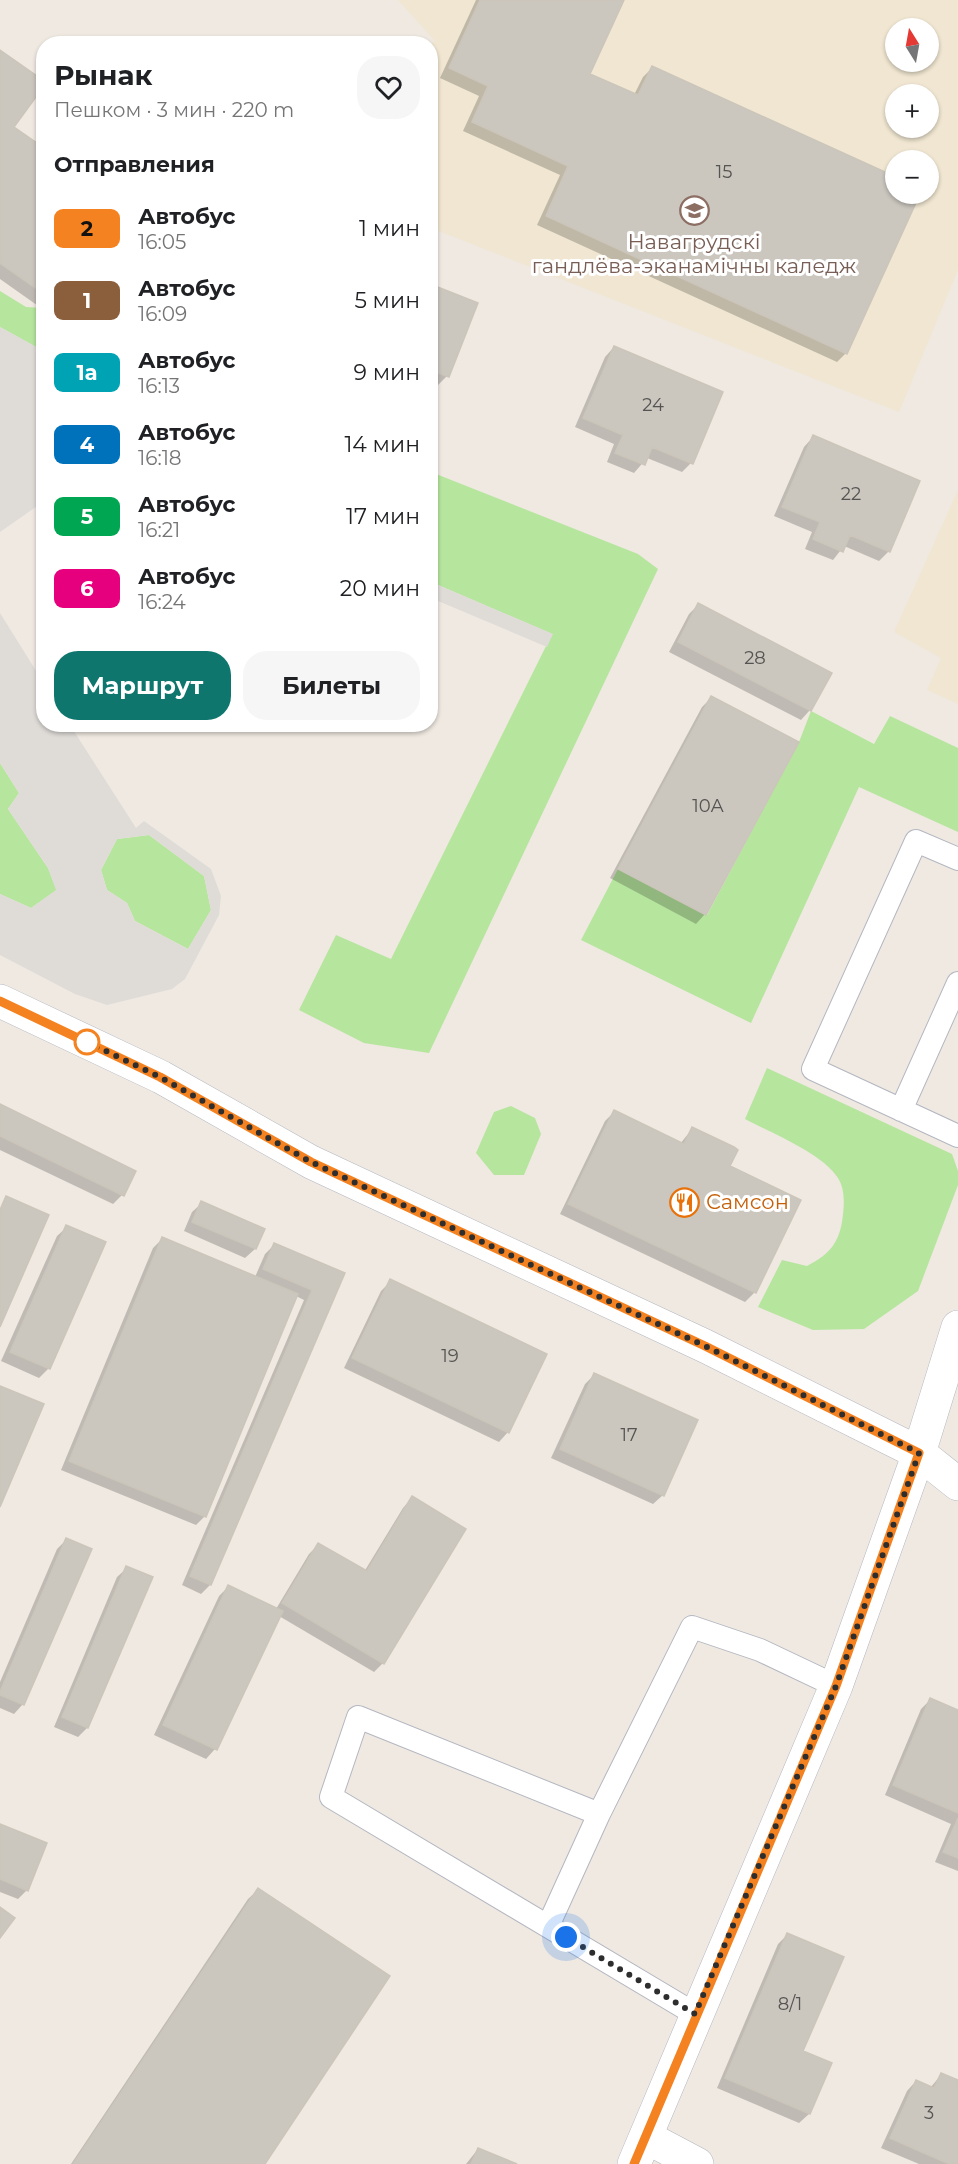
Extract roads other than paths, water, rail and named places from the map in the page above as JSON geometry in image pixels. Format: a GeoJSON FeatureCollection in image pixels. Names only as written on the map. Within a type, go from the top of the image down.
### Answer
{"type":"FeatureCollection","features":[{"type":"Feature","properties":{"kind":"street"},"geometry":{"type":"LineString","coordinates":[[0,1000],[160,1077],[311,1162],[705,1346],[919,1453],[958,1484]]}},
{"type":"Feature","properties":{"kind":"street"},"geometry":{"type":"LineString","coordinates":[[697,2164],[640,2151],[695,2014],[836,1686],[919,1453],[958,1328]]}},
{"type":"Feature","properties":{"kind":"lane"},"geometry":{"type":"LineString","coordinates":[[958,859],[916,841],[813,1069],[958,1136]]}},
{"type":"Feature","properties":{"kind":"lane"},"geometry":{"type":"LineString","coordinates":[[901,1110],[958,983]]}},
{"type":"Feature","properties":{"kind":"lane"},"geometry":{"type":"LineString","coordinates":[[548,1926],[599,1814],[692,1627],[760,1650],[836,1686]]}},
{"type":"Feature","properties":{"kind":"lane"},"geometry":{"type":"LineString","coordinates":[[599,1814],[358,1717],[331,1797],[695,2014]]}},
{"type":"Feature","properties":{"kind":"place","name":"Навагрудскі гандлёва-эканамічны каледж"},"geometry":{"type":"Point","coordinates":[694,211]}},
{"type":"Feature","properties":{"kind":"place","name":"Самсон"},"geometry":{"type":"Point","coordinates":[685,1202]}}]}
